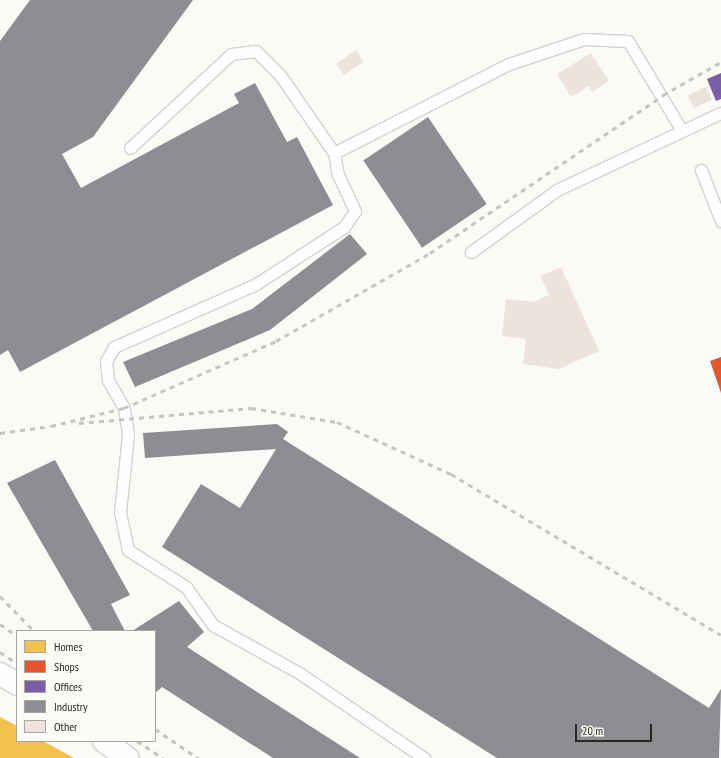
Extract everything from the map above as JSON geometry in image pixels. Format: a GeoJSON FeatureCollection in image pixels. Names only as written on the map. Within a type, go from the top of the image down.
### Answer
{"type":"FeatureCollection","features":[{"type":"Feature","properties":{"kind":"street"},"geometry":{"type":"LineString","coordinates":[[0,674],[16,683]]}},
{"type":"Feature","properties":{"kind":"street"},"geometry":{"type":"LineString","coordinates":[[105,742],[127,758]]}},
{"type":"Feature","properties":{"kind":"lane"},"geometry":{"type":"LineString","coordinates":[[334,153],[509,64],[584,39],[628,41],[682,131]]}},
{"type":"Feature","properties":{"kind":"lane"},"geometry":{"type":"LineString","coordinates":[[130,148],[232,54],[256,51],[280,75],[334,153],[338,175],[355,211],[344,227],[256,284],[114,347],[106,361],[108,380],[124,408],[128,434],[120,512],[128,550],[186,587],[213,625],[301,674],[424,758]]}},
{"type":"Feature","properties":{"kind":"lane"},"geometry":{"type":"LineString","coordinates":[[471,252],[556,190],[721,113]]}},
{"type":"Feature","properties":{"kind":"lane"},"geometry":{"type":"LineString","coordinates":[[701,170],[721,221]]}},
{"type":"Feature","properties":{"kind":"building: Homes"},"geometry":{"type":"Polygon","coordinates":[[[0,717],[16,725],[16,742],[45,742],[74,758],[0,758],[0,717]]]}},
{"type":"Feature","properties":{"kind":"building: Shops"},"geometry":{"type":"Polygon","coordinates":[[[721,357],[721,393],[710,361],[721,357]]]}},
{"type":"Feature","properties":{"kind":"building: Offices"},"geometry":{"type":"Polygon","coordinates":[[[721,73],[721,99],[716,101],[707,79],[721,73]]]}},
{"type":"Feature","properties":{"kind":"building: Industry"},"geometry":{"type":"Polygon","coordinates":[[[30,0],[193,0],[93,137],[62,154],[81,188],[239,103],[234,94],[255,83],[287,142],[297,137],[333,205],[20,372],[8,350],[0,355],[0,41],[30,0]]]}},
{"type":"Feature","properties":{"kind":"building: Industry"},"geometry":{"type":"Polygon","coordinates":[[[428,117],[487,204],[422,248],[363,161],[428,117]]]}},
{"type":"Feature","properties":{"kind":"building: Industry"},"geometry":{"type":"Polygon","coordinates":[[[350,234],[367,254],[270,330],[135,387],[123,362],[252,309],[350,234]]]}},
{"type":"Feature","properties":{"kind":"building: Industry"},"geometry":{"type":"Polygon","coordinates":[[[277,424],[288,432],[283,439],[709,708],[721,689],[719,758],[497,758],[162,547],[201,484],[240,508],[276,449],[145,458],[143,433],[277,424]]]}},
{"type":"Feature","properties":{"kind":"building: Industry"},"geometry":{"type":"Polygon","coordinates":[[[55,460],[130,595],[111,604],[124,630],[92,630],[7,483],[55,460]]]}},
{"type":"Feature","properties":{"kind":"building: Industry"},"geometry":{"type":"Polygon","coordinates":[[[179,601],[204,632],[187,647],[360,758],[273,758],[162,687],[156,692],[156,630],[134,630],[179,601]]]}},
{"type":"Feature","properties":{"kind":"building: Other"},"geometry":{"type":"Polygon","coordinates":[[[356,50],[364,62],[344,75],[336,63],[356,50]]]}},
{"type":"Feature","properties":{"kind":"building: Other"},"geometry":{"type":"Polygon","coordinates":[[[591,53],[609,81],[592,92],[589,86],[571,97],[557,74],[591,53]]]}},
{"type":"Feature","properties":{"kind":"building: Other"},"geometry":{"type":"Polygon","coordinates":[[[706,87],[712,100],[694,108],[688,95],[706,87]]]}},
{"type":"Feature","properties":{"kind":"building: Other"},"geometry":{"type":"Polygon","coordinates":[[[561,267],[599,351],[559,369],[523,364],[526,339],[502,336],[506,299],[533,302],[549,295],[540,276],[561,267]]]}},
{"type":"Feature","properties":{"kind":"railway"},"geometry":{"type":"LineString","coordinates":[[0,433],[51,426],[124,408],[276,341],[430,253],[663,95],[721,62]]}},
{"type":"Feature","properties":{"kind":"railway"},"geometry":{"type":"LineString","coordinates":[[79,423],[251,408],[337,422],[451,474],[721,635]]}},
{"type":"Feature","properties":{"kind":"railway"},"geometry":{"type":"LineString","coordinates":[[0,596],[33,630]]}},
{"type":"Feature","properties":{"kind":"railway"},"geometry":{"type":"LineString","coordinates":[[0,624],[16,635]]}},
{"type":"Feature","properties":{"kind":"railway"},"geometry":{"type":"LineString","coordinates":[[0,652],[16,662]]}},
{"type":"Feature","properties":{"kind":"railway"},"geometry":{"type":"LineString","coordinates":[[156,730],[198,758]]}},
{"type":"Feature","properties":{"kind":"railway"},"geometry":{"type":"LineString","coordinates":[[139,742],[163,758]]}}]}
